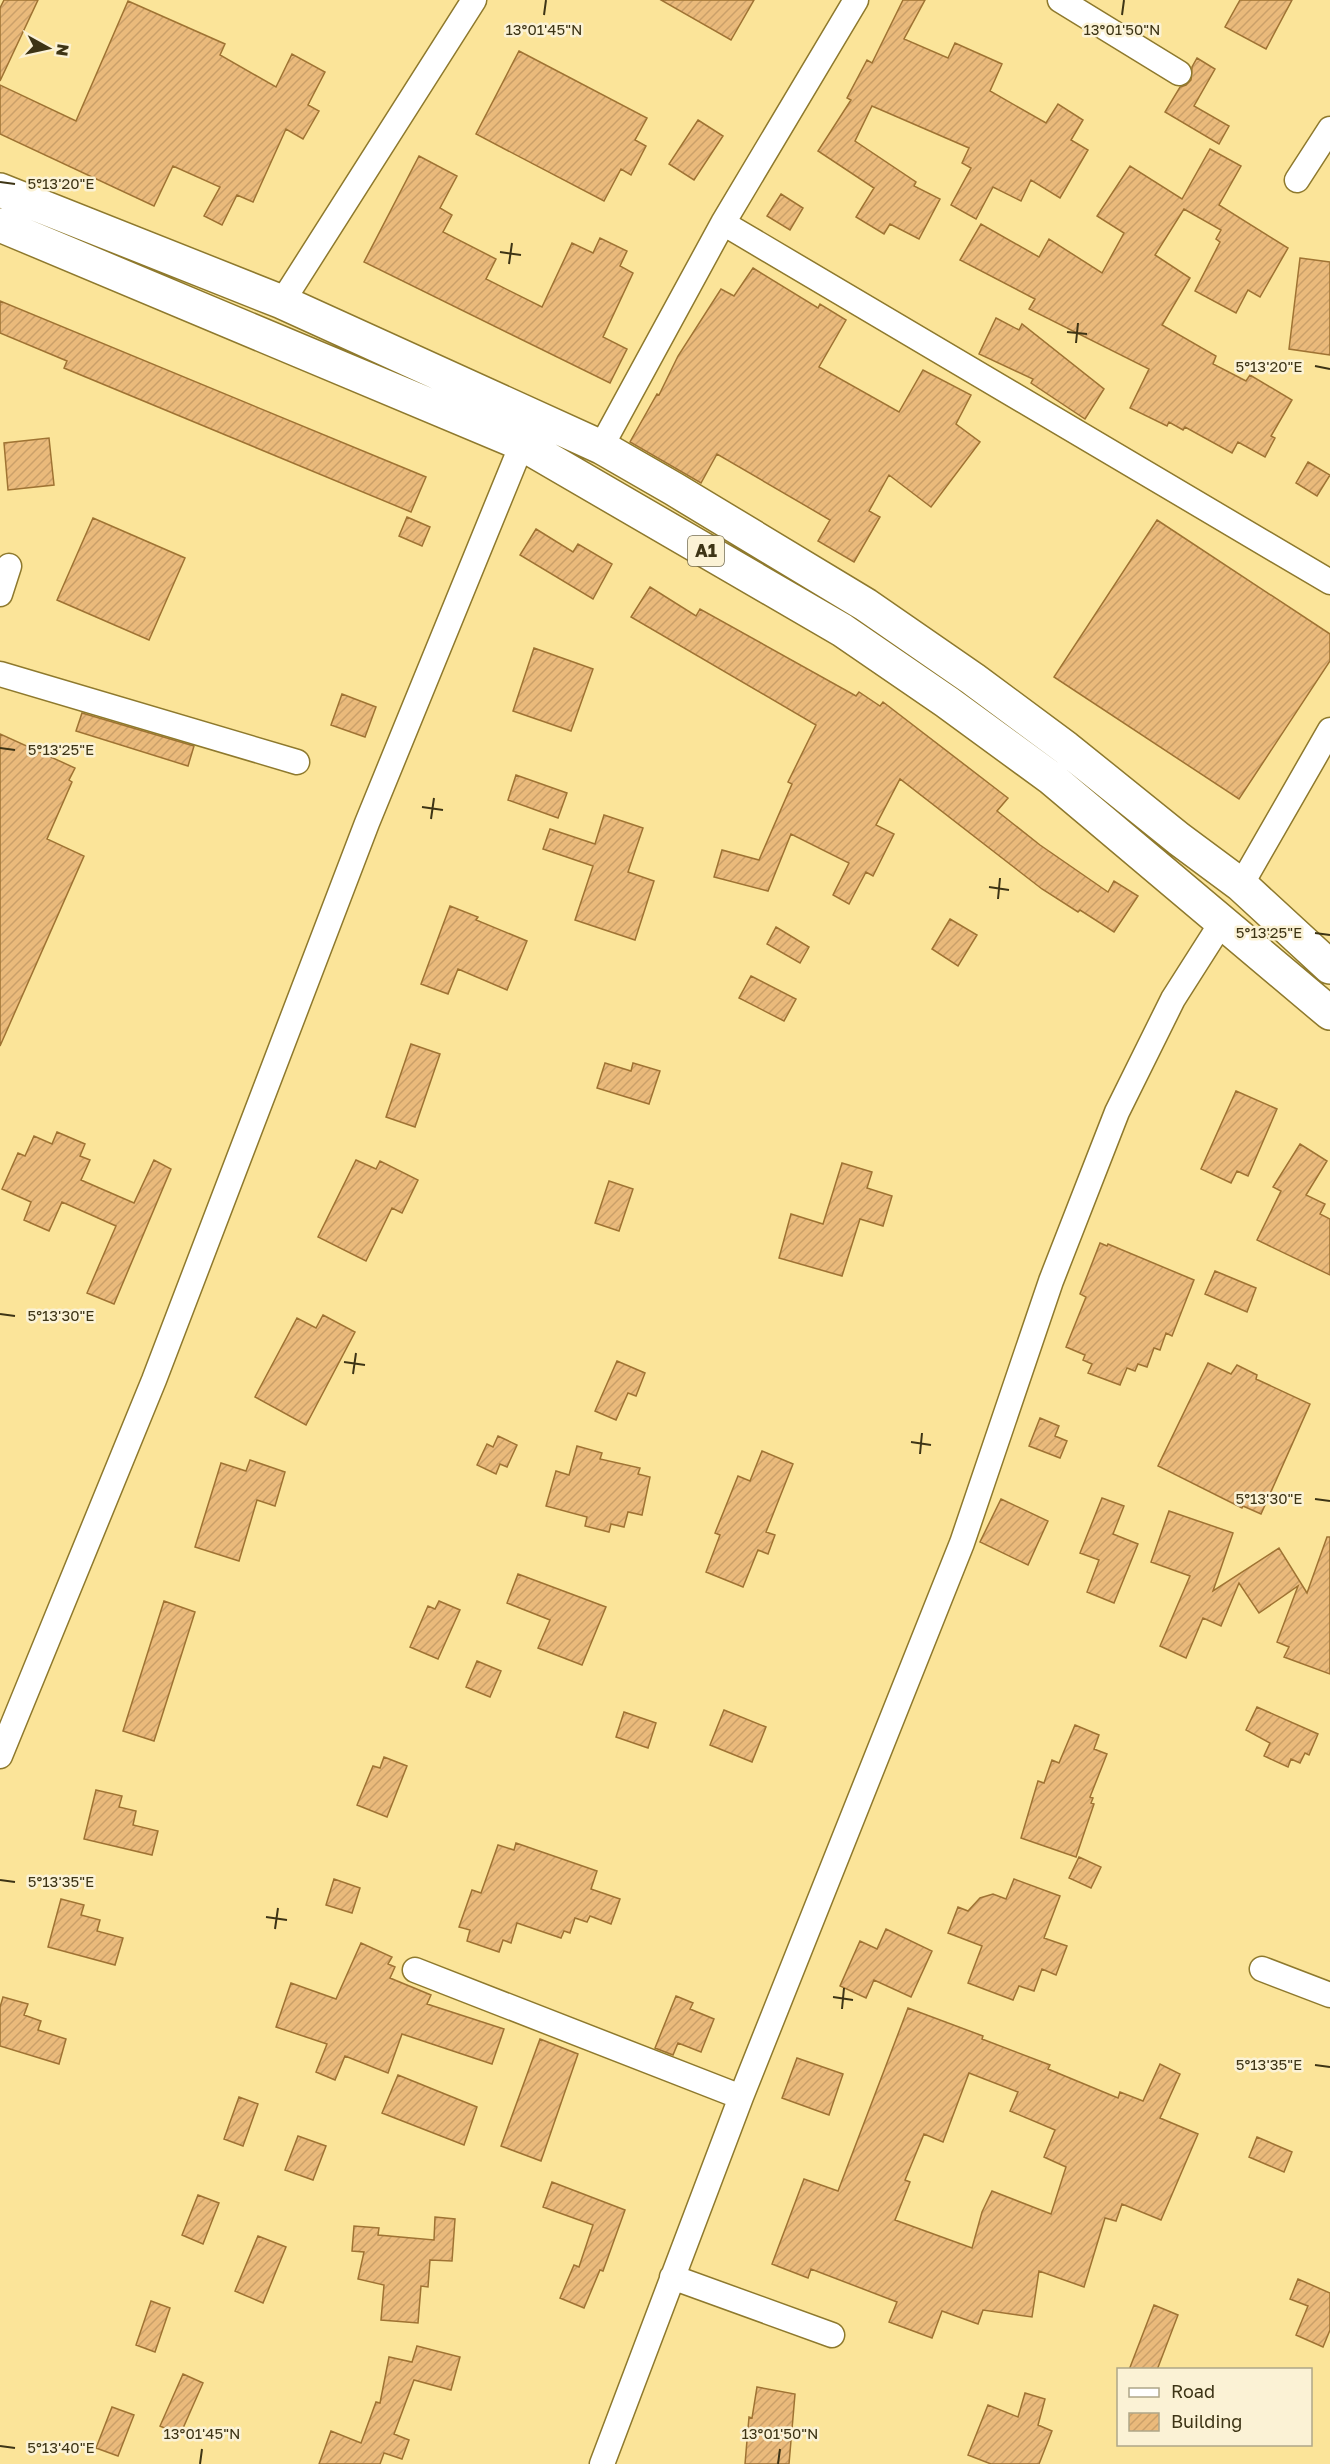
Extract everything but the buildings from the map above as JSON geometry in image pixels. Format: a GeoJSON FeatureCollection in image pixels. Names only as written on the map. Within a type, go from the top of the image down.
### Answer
{"type":"FeatureCollection","features":[{"type":"Feature","properties":{"kind":"highway","name":"A1"},"geometry":{"type":"LineString","coordinates":[[0,190],[282,302],[601,447],[764,542],[875,612],[973,679],[1057,741],[1179,839],[1241,885],[1330,967]]}},
{"type":"Feature","properties":{"kind":"highway","name":"A1"},"geometry":{"type":"LineString","coordinates":[[0,225],[522,444],[842,630],[937,695],[1051,778],[1330,1013]]}},
{"type":"Feature","properties":{"kind":"street"},"geometry":{"type":"LineString","coordinates":[[282,302],[474,0]]}},
{"type":"Feature","properties":{"kind":"street"},"geometry":{"type":"LineString","coordinates":[[601,447],[723,223],[856,0]]}},
{"type":"Feature","properties":{"kind":"street"},"geometry":{"type":"LineString","coordinates":[[1060,0],[1179,73]]}},
{"type":"Feature","properties":{"kind":"street"},"geometry":{"type":"LineString","coordinates":[[1298,180],[1330,129]]}},
{"type":"Feature","properties":{"kind":"street"},"geometry":{"type":"LineString","coordinates":[[723,223],[1330,582]]}},
{"type":"Feature","properties":{"kind":"street"},"geometry":{"type":"LineString","coordinates":[[0,1756],[153,1380],[367,823],[522,444]]}},
{"type":"Feature","properties":{"kind":"street"},"geometry":{"type":"LineString","coordinates":[[0,594],[9,566]]}},
{"type":"Feature","properties":{"kind":"street"},"geometry":{"type":"LineString","coordinates":[[0,674],[297,762]]}},
{"type":"Feature","properties":{"kind":"street"},"geometry":{"type":"LineString","coordinates":[[1241,885],[1330,730]]}},
{"type":"Feature","properties":{"kind":"street"},"geometry":{"type":"LineString","coordinates":[[602,2464],[741,2097],[962,1543],[1051,1281],[1117,1112],[1173,999],[1222,921]]}},
{"type":"Feature","properties":{"kind":"street"},"geometry":{"type":"LineString","coordinates":[[1262,1969],[1330,1995]]}},
{"type":"Feature","properties":{"kind":"street"},"geometry":{"type":"LineString","coordinates":[[415,1970],[741,2097]]}},
{"type":"Feature","properties":{"kind":"street"},"geometry":{"type":"LineString","coordinates":[[672,2277],[832,2335]]}}]}
